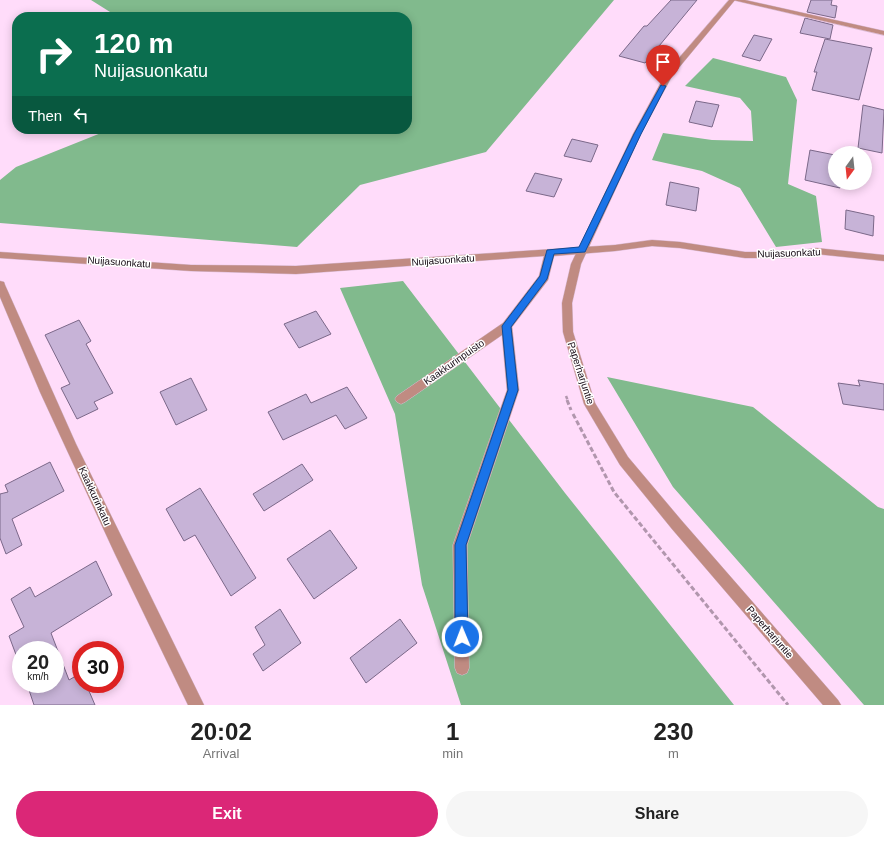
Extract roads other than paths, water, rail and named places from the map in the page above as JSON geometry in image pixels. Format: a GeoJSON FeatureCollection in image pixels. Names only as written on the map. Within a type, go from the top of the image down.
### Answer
{"type":"FeatureCollection","features":[{"type":"Feature","properties":{"kind":"street","name":"Paperharjuntie"},"geometry":{"type":"LineString","coordinates":[[732,0],[669,74],[634,140],[576,264],[567,303],[568,332],[590,404],[624,461],[683,532],[833,705]]}},
{"type":"Feature","properties":{"kind":"street"},"geometry":{"type":"LineString","coordinates":[[736,0],[884,33]]}},
{"type":"Feature","properties":{"kind":"street"},"geometry":{"type":"LineString","coordinates":[[861,27],[884,29]]}},
{"type":"Feature","properties":{"kind":"street","name":"Nuijasuonkatu"},"geometry":{"type":"LineString","coordinates":[[0,255],[191,268],[296,270],[615,248],[652,243],[680,245],[745,255],[791,255],[816,251],[884,258]]}},
{"type":"Feature","properties":{"kind":"street","name":"Kaakkurinpuisto"},"geometry":{"type":"LineString","coordinates":[[401,399],[507,326],[544,277],[550,252]]}},
{"type":"Feature","properties":{"kind":"street","name":"Kaakkurinkatu"},"geometry":{"type":"LineString","coordinates":[[0,285],[35,370],[142,596],[196,705]]}},
{"type":"Feature","properties":{"kind":"street"},"geometry":{"type":"LineString","coordinates":[[462,668],[460,545],[513,390],[507,326]]}}]}
